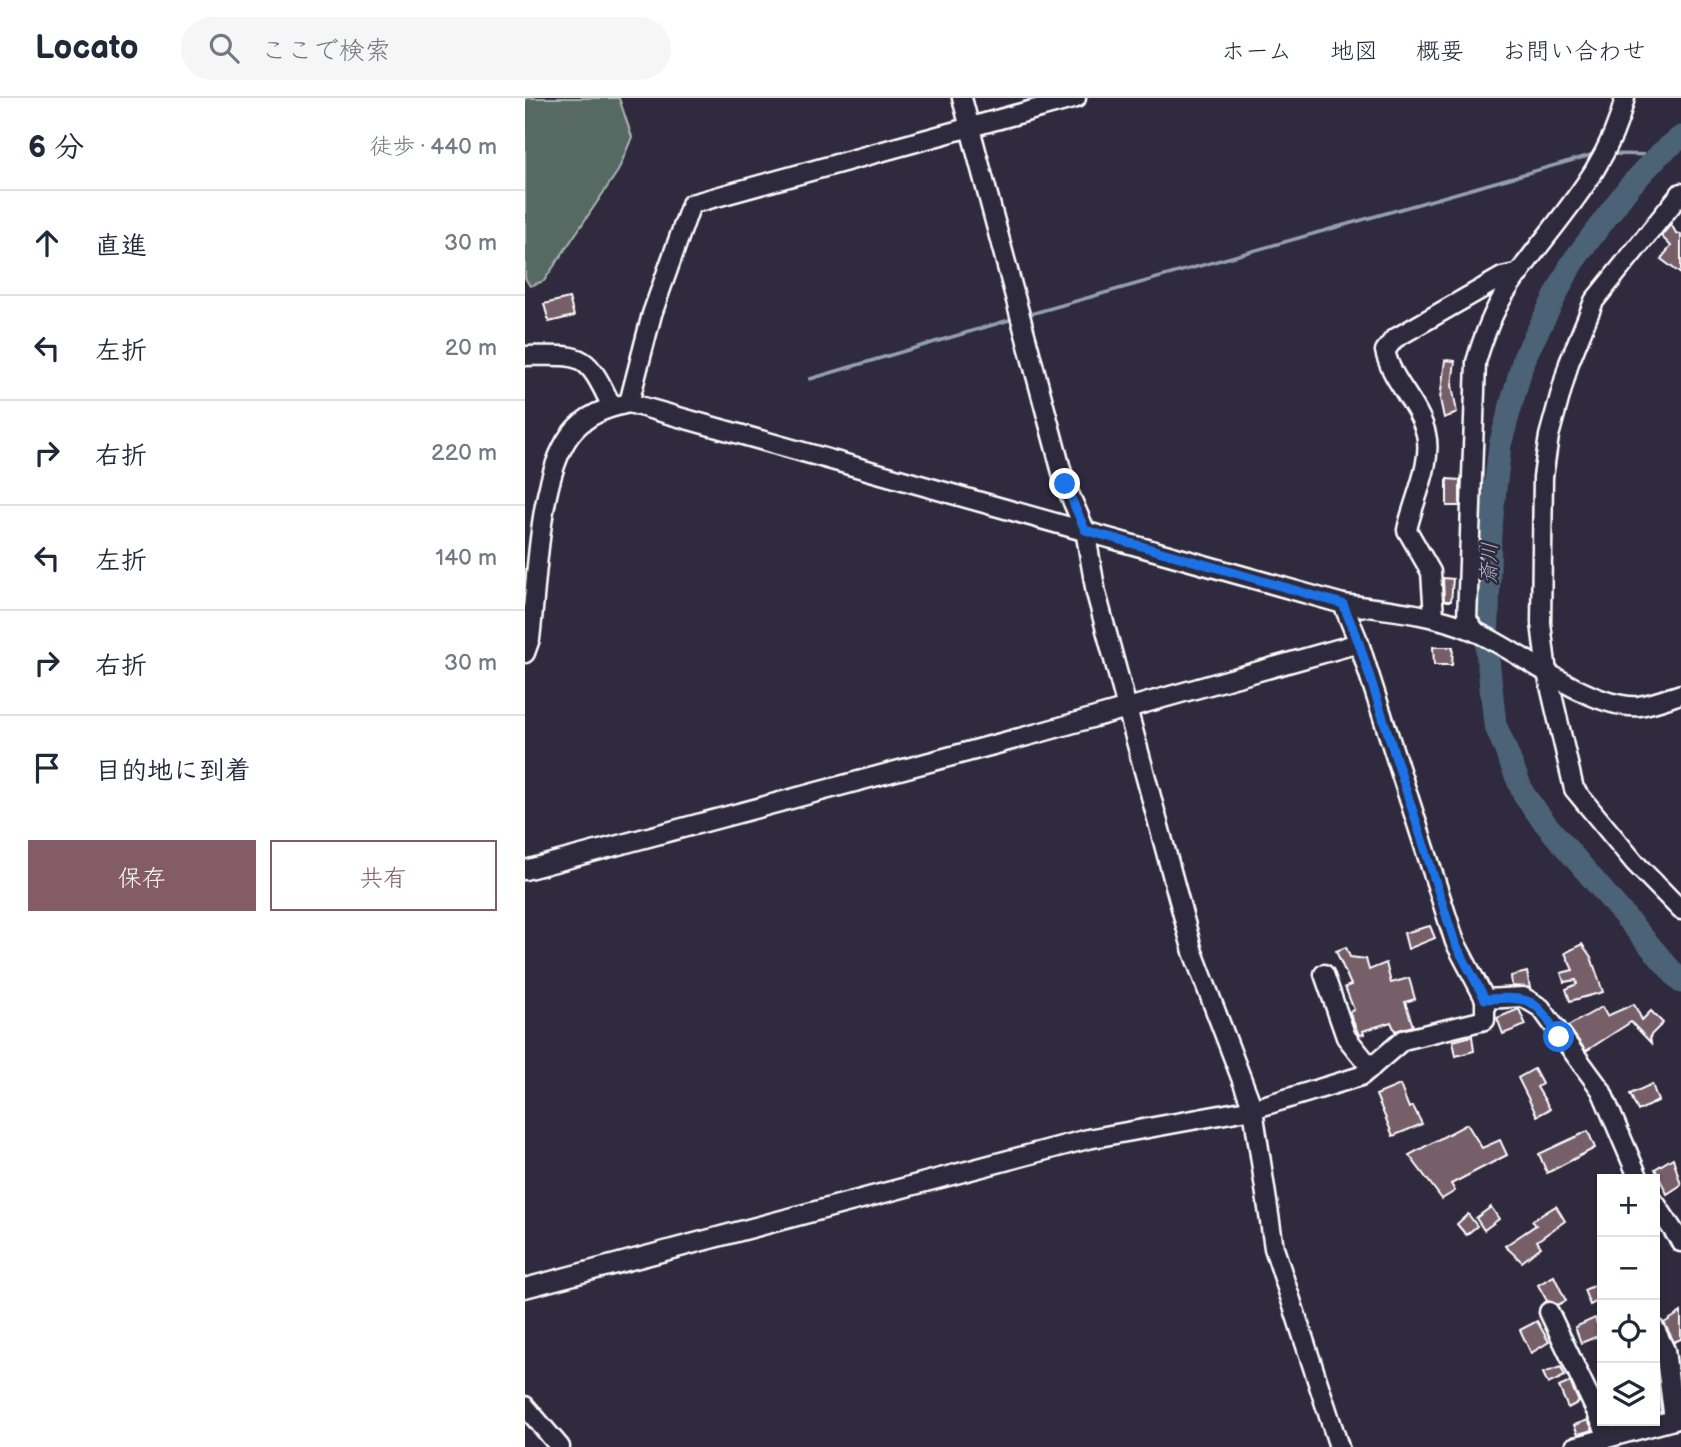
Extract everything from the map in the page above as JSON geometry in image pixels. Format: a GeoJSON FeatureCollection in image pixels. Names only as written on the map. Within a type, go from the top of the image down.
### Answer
{"type":"FeatureCollection","features":[{"type":"Feature","properties":{"kind":"street"},"geometry":{"type":"LineString","coordinates":[[962,98],[1065,484],[1085,530],[1096,593],[1193,952],[1253,1109],[1274,1248],[1339,1447]]}},
{"type":"Feature","properties":{"kind":"street"},"geometry":{"type":"LineString","coordinates":[[525,653],[530,639],[548,489],[557,460],[570,435],[588,419],[621,405],[691,204],[1076,98]]}},
{"type":"Feature","properties":{"kind":"street"},"geometry":{"type":"LineString","coordinates":[[1476,632],[1467,620],[1475,454],[1476,362],[1485,332],[1505,294],[1584,190],[1611,143],[1625,98]]}},
{"type":"Feature","properties":{"kind":"street"},"geometry":{"type":"LineString","coordinates":[[1681,193],[1594,301],[1569,363],[1549,436],[1543,477],[1541,623],[1543,670],[1574,789],[1635,863],[1681,910]]}},
{"type":"Feature","properties":{"kind":"street"},"geometry":{"type":"LineString","coordinates":[[1434,616],[1431,572],[1407,530],[1425,465],[1426,434],[1395,377],[1385,351],[1394,339],[1502,276],[1520,272]]}},
{"type":"Feature","properties":{"kind":"street"},"geometry":{"type":"LineString","coordinates":[[525,356],[571,356],[594,369],[621,405],[1085,530],[1343,604],[1434,616],[1476,632],[1543,670],[1613,704],[1640,706],[1681,694]]}},
{"type":"Feature","properties":{"kind":"street"},"geometry":{"type":"LineString","coordinates":[[525,1289],[1088,1139],[1253,1109],[1361,1076],[1403,1040],[1485,1020],[1485,999],[1455,943],[1359,643],[1343,604]]}},
{"type":"Feature","properties":{"kind":"street"},"geometry":{"type":"LineString","coordinates":[[525,870],[1359,643]]}},
{"type":"Feature","properties":{"kind":"street"},"geometry":{"type":"LineString","coordinates":[[1324,974],[1346,1037],[1371,1068]]}},
{"type":"Feature","properties":{"kind":"street"},"geometry":{"type":"LineString","coordinates":[[1485,999],[1523,998],[1541,1008],[1601,1090],[1637,1174]]}},
{"type":"Feature","properties":{"kind":"street"},"geometry":{"type":"LineString","coordinates":[[1660,1210],[1681,1242]]}},
{"type":"Feature","properties":{"kind":"street"},"geometry":{"type":"LineString","coordinates":[[1549,1312],[1608,1436]]}},
{"type":"Feature","properties":{"kind":"street"},"geometry":{"type":"LineString","coordinates":[[1574,1447],[1678,1419],[1665,1350],[1660,1340]]}},
{"type":"Feature","properties":{"kind":"street"},"geometry":{"type":"LineString","coordinates":[[525,1406],[560,1447]]}},
{"type":"Feature","properties":{"kind":"green space"},"geometry":{"type":"Polygon","coordinates":[[[525,98],[619,98],[632,137],[618,171],[544,281],[530,286],[525,278],[525,98]]]}},
{"type":"Feature","properties":{"kind":"building"},"geometry":{"type":"Polygon","coordinates":[[[1671,224],[1676,233],[1681,234],[1681,274],[1661,259],[1671,246],[1661,236],[1671,224]]]}},
{"type":"Feature","properties":{"kind":"building"},"geometry":{"type":"Polygon","coordinates":[[[569,298],[574,316],[549,322],[544,304],[569,298]]]}},
{"type":"Feature","properties":{"kind":"building"},"geometry":{"type":"Polygon","coordinates":[[[1445,360],[1455,361],[1452,385],[1457,413],[1444,418],[1440,399],[1445,360]]]}},
{"type":"Feature","properties":{"kind":"building"},"geometry":{"type":"Polygon","coordinates":[[[1447,479],[1460,480],[1460,506],[1447,506],[1447,479]]]}},
{"type":"Feature","properties":{"kind":"building"},"geometry":{"type":"Polygon","coordinates":[[[1443,578],[1453,579],[1451,601],[1444,601],[1443,578]]]}},
{"type":"Feature","properties":{"kind":"building"},"geometry":{"type":"Polygon","coordinates":[[[1433,647],[1453,647],[1452,665],[1434,665],[1433,647]]]}},
{"type":"Feature","properties":{"kind":"building"},"geometry":{"type":"Polygon","coordinates":[[[1430,926],[1435,938],[1408,949],[1404,933],[1430,926]]]}},
{"type":"Feature","properties":{"kind":"building"},"geometry":{"type":"Polygon","coordinates":[[[1582,944],[1591,957],[1603,992],[1570,1001],[1566,989],[1577,984],[1576,980],[1564,982],[1561,973],[1573,970],[1565,953],[1582,944]]]}},
{"type":"Feature","properties":{"kind":"building"},"geometry":{"type":"Polygon","coordinates":[[[1346,947],[1350,957],[1366,959],[1369,970],[1386,963],[1391,983],[1409,978],[1415,999],[1405,1002],[1413,1026],[1395,1031],[1391,1022],[1363,1031],[1364,1034],[1359,1035],[1349,1012],[1354,1010],[1345,987],[1351,985],[1336,951],[1346,947]]]}},
{"type":"Feature","properties":{"kind":"building"},"geometry":{"type":"Polygon","coordinates":[[[1527,972],[1530,988],[1512,986],[1511,976],[1527,972]]]}},
{"type":"Feature","properties":{"kind":"building"},"geometry":{"type":"Polygon","coordinates":[[[1634,1004],[1642,1020],[1651,1011],[1663,1023],[1650,1036],[1651,1043],[1631,1022],[1586,1051],[1568,1026],[1602,1007],[1607,1016],[1634,1004]]]}},
{"type":"Feature","properties":{"kind":"building"},"geometry":{"type":"Polygon","coordinates":[[[1519,1009],[1526,1025],[1503,1034],[1497,1018],[1519,1009]]]}},
{"type":"Feature","properties":{"kind":"building"},"geometry":{"type":"Polygon","coordinates":[[[1472,1036],[1474,1051],[1456,1056],[1453,1041],[1472,1036]]]}},
{"type":"Feature","properties":{"kind":"building"},"geometry":{"type":"Polygon","coordinates":[[[1534,1069],[1542,1084],[1537,1087],[1550,1109],[1537,1116],[1518,1078],[1534,1069]]]}},
{"type":"Feature","properties":{"kind":"building"},"geometry":{"type":"Polygon","coordinates":[[[1652,1084],[1658,1101],[1638,1111],[1630,1094],[1652,1084]]]}},
{"type":"Feature","properties":{"kind":"building"},"geometry":{"type":"Polygon","coordinates":[[[1400,1085],[1409,1108],[1413,1106],[1422,1124],[1393,1136],[1376,1095],[1400,1085]]]}},
{"type":"Feature","properties":{"kind":"building"},"geometry":{"type":"Polygon","coordinates":[[[1467,1124],[1482,1148],[1500,1140],[1507,1155],[1451,1184],[1455,1191],[1442,1199],[1409,1155],[1467,1124]]]}},
{"type":"Feature","properties":{"kind":"building"},"geometry":{"type":"Polygon","coordinates":[[[1588,1131],[1595,1148],[1547,1173],[1539,1154],[1588,1131]]]}},
{"type":"Feature","properties":{"kind":"building"},"geometry":{"type":"Polygon","coordinates":[[[1673,1158],[1681,1185],[1667,1194],[1660,1174],[1655,1169],[1673,1158]]]}},
{"type":"Feature","properties":{"kind":"building"},"geometry":{"type":"Polygon","coordinates":[[[1556,1206],[1565,1221],[1537,1241],[1541,1247],[1522,1262],[1505,1246],[1536,1225],[1532,1221],[1556,1206]]]}},
{"type":"Feature","properties":{"kind":"building"},"geometry":{"type":"Polygon","coordinates":[[[1491,1207],[1499,1219],[1484,1230],[1476,1218],[1491,1207]]]}},
{"type":"Feature","properties":{"kind":"building"},"geometry":{"type":"Polygon","coordinates":[[[1468,1214],[1477,1226],[1466,1235],[1457,1224],[1468,1214]]]}},
{"type":"Feature","properties":{"kind":"building"},"geometry":{"type":"Polygon","coordinates":[[[1554,1276],[1566,1301],[1557,1305],[1547,1301],[1538,1285],[1554,1276]]]}},
{"type":"Feature","properties":{"kind":"building"},"geometry":{"type":"Polygon","coordinates":[[[1597,1284],[1597,1302],[1590,1305],[1584,1290],[1597,1284]]]}},
{"type":"Feature","properties":{"kind":"building"},"geometry":{"type":"Polygon","coordinates":[[[1681,1312],[1681,1339],[1674,1342],[1664,1323],[1681,1312]]]}},
{"type":"Feature","properties":{"kind":"building"},"geometry":{"type":"Polygon","coordinates":[[[1595,1318],[1597,1337],[1581,1343],[1575,1327],[1595,1318]]]}},
{"type":"Feature","properties":{"kind":"building"},"geometry":{"type":"Polygon","coordinates":[[[1537,1321],[1549,1342],[1531,1353],[1520,1330],[1537,1321]]]}},
{"type":"Feature","properties":{"kind":"building"},"geometry":{"type":"Polygon","coordinates":[[[1561,1367],[1565,1376],[1548,1384],[1543,1373],[1561,1367]]]}},
{"type":"Feature","properties":{"kind":"building"},"geometry":{"type":"Polygon","coordinates":[[[1570,1382],[1579,1402],[1568,1408],[1559,1387],[1570,1382]]]}},
{"type":"Feature","properties":{"kind":"building"},"geometry":{"type":"Polygon","coordinates":[[[1588,1420],[1593,1430],[1578,1434],[1574,1425],[1588,1420]]]}},
{"type":"Feature","properties":{"kind":"waterway","name":"斎川"},"geometry":{"type":"LineString","coordinates":[[1681,137],[1660,154],[1629,187],[1572,263],[1524,358],[1500,445],[1490,534],[1487,650],[1495,724],[1524,795],[1681,982]]}},
{"type":"Feature","properties":{"kind":"waterway"},"geometry":{"type":"LineString","coordinates":[[1027,315],[1598,153]]}},
{"type":"Feature","properties":{"kind":"waterway"},"geometry":{"type":"LineString","coordinates":[[1609,154],[1659,155]]}},
{"type":"Feature","properties":{"kind":"waterway"},"geometry":{"type":"LineString","coordinates":[[810,379],[1016,318]]}},
{"type":"Feature","properties":{"kind":"route"},"geometry":{"type":"LineString","coordinates":[[1065,484],[1085,530],[1343,604],[1359,643],[1455,943],[1485,999],[1523,998],[1541,1008],[1559,1037]]}}]}
